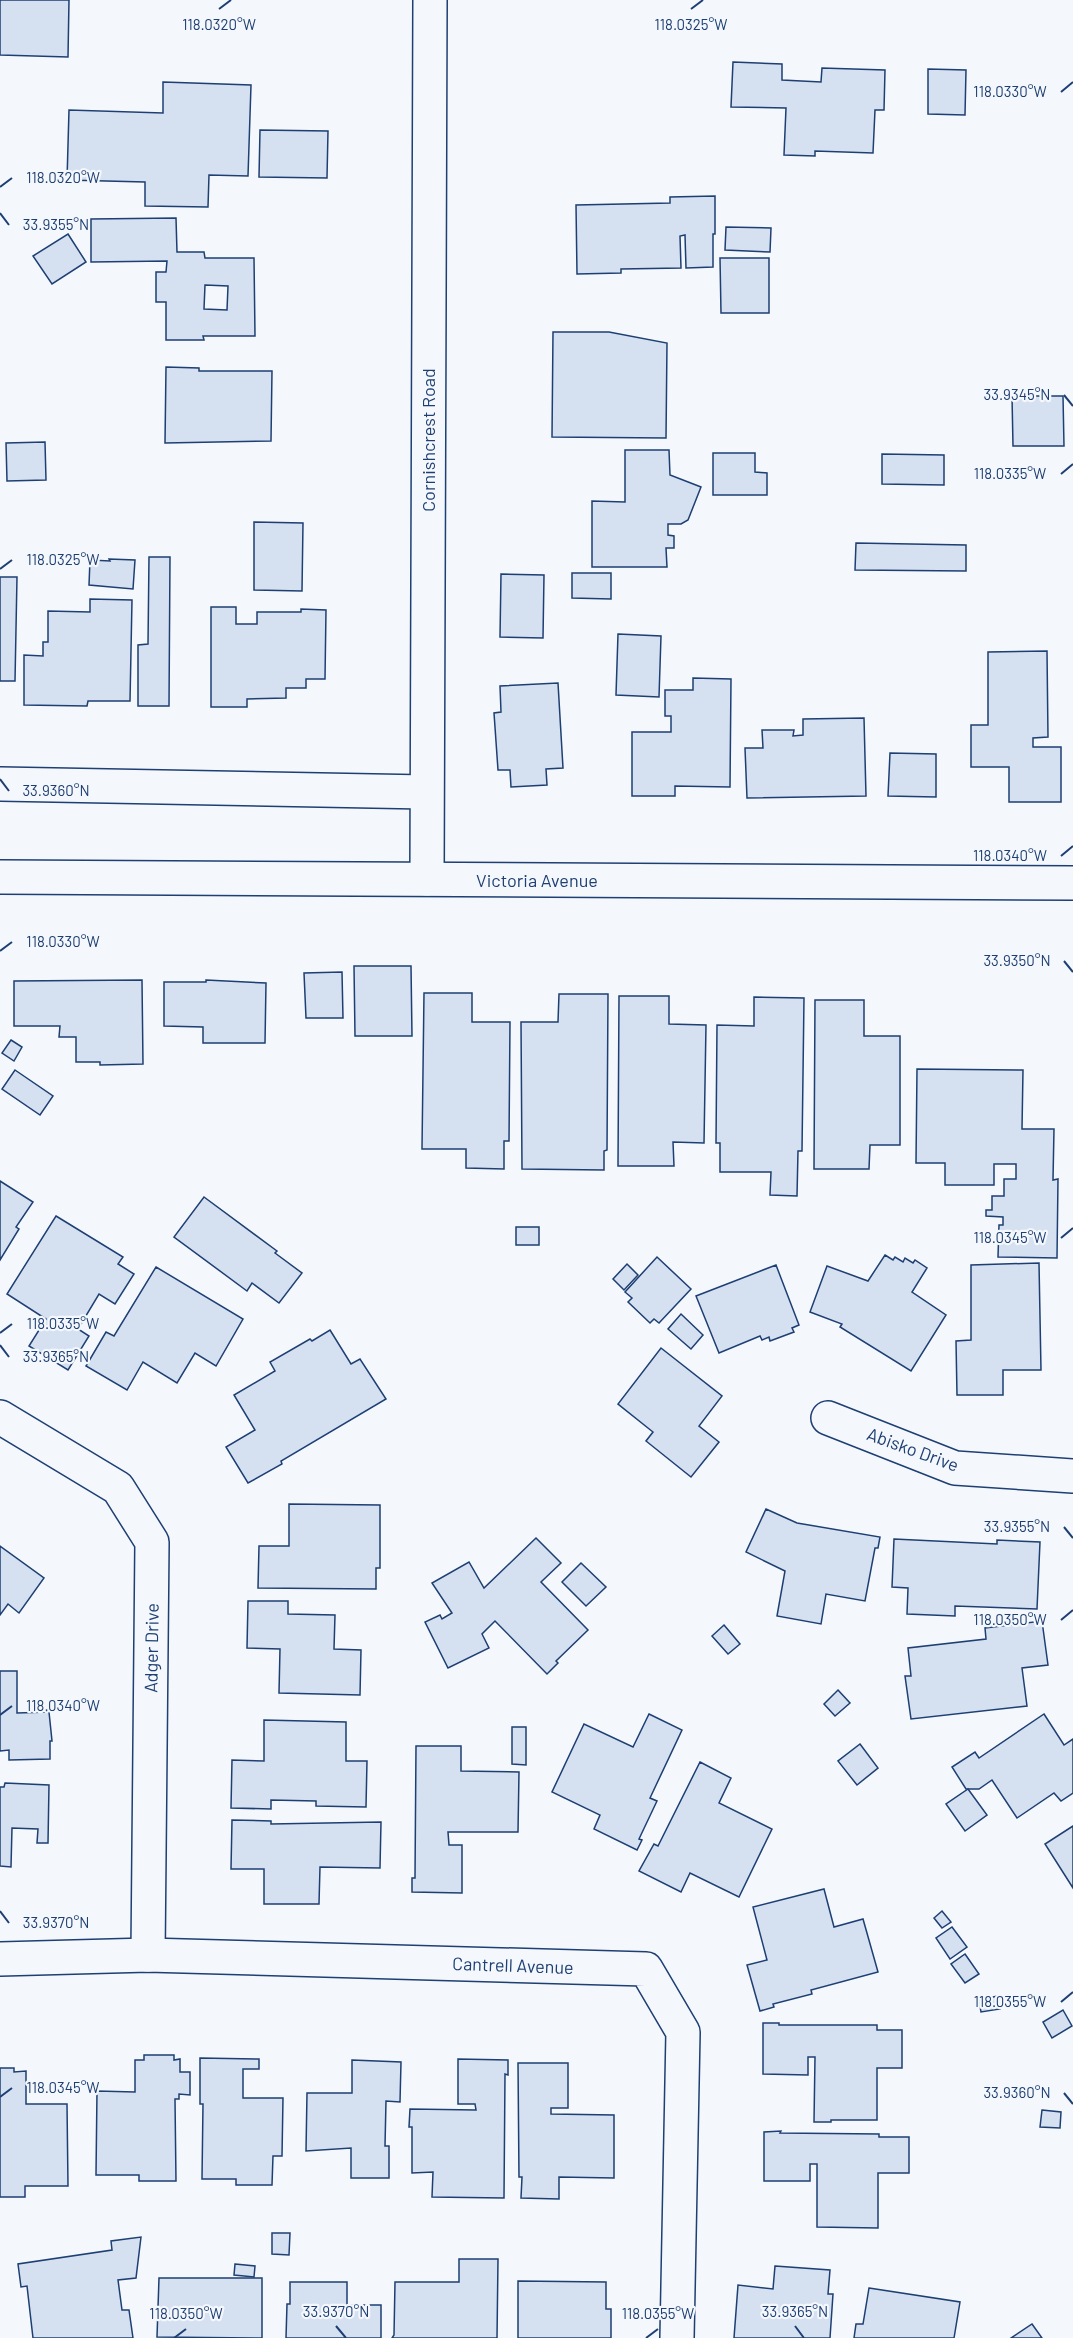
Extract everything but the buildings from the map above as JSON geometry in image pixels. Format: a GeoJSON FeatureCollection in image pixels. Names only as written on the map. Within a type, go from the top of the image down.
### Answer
{"type":"FeatureCollection","features":[{"type":"Feature","properties":{"kind":"street","name":"Cornishcrest Road"},"geometry":{"type":"LineString","coordinates":[[427,879],[430,0]]}},
{"type":"Feature","properties":{"kind":"street"},"geometry":{"type":"LineString","coordinates":[[0,784],[426,792]]}},
{"type":"Feature","properties":{"kind":"street","name":"Victoria Avenue"},"geometry":{"type":"LineString","coordinates":[[0,877],[1073,883]]}},
{"type":"Feature","properties":{"kind":"street","name":"Adger Drive"},"geometry":{"type":"LineString","coordinates":[[0,1417],[118,1488],[152,1542],[148,1955]]}},
{"type":"Feature","properties":{"kind":"street","name":"Abisko Drive"},"geometry":{"type":"LineString","coordinates":[[828,1418],[955,1468],[1073,1476]]}},
{"type":"Feature","properties":{"kind":"street","name":"Cantrell Avenue"},"geometry":{"type":"LineString","coordinates":[[0,1959],[148,1955],[646,1969],[682,2032],[678,2338]]}}]}
